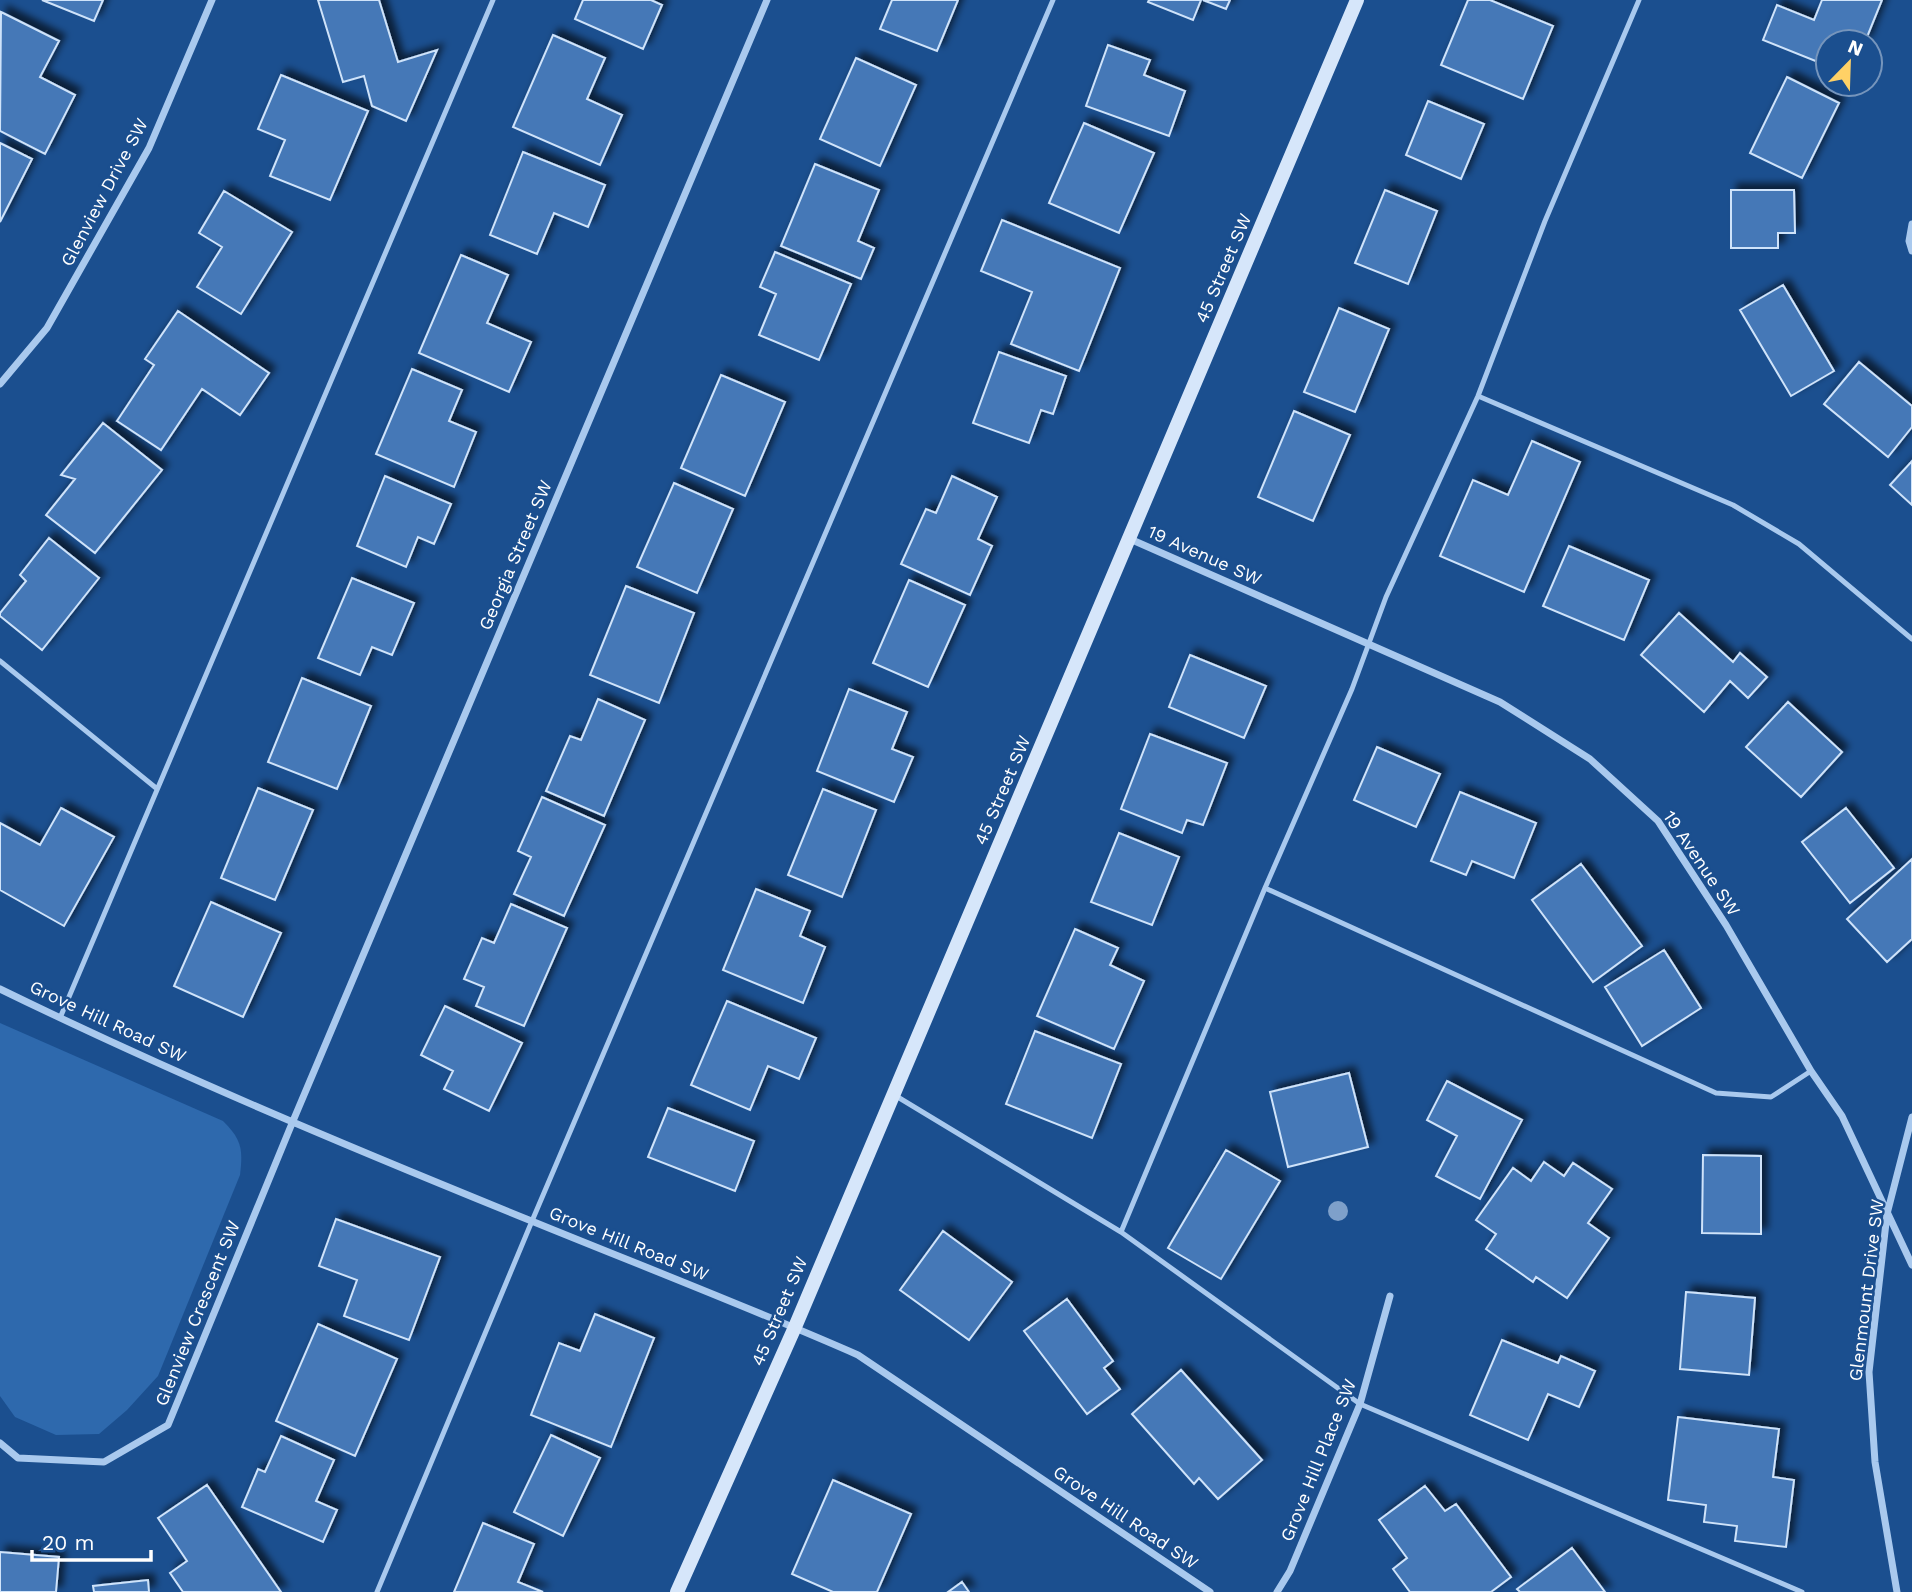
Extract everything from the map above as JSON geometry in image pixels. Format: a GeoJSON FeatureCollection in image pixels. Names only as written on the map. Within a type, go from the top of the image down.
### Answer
{"type":"FeatureCollection","features":[{"type":"Feature","properties":{"kind":"street","name":"Glenview Drive SW"},"geometry":{"type":"LineString","coordinates":[[0,384],[47,328],[149,148],[212,0]]}},
{"type":"Feature","properties":{"kind":"street","name":"Georgia Street SW"},"geometry":{"type":"LineString","coordinates":[[293,1121],[767,0]]}},
{"type":"Feature","properties":{"kind":"street","name":"45 Street SW"},"geometry":{"type":"LineString","coordinates":[[677,1592],[795,1327],[1357,0]]}},
{"type":"Feature","properties":{"kind":"street"},"geometry":{"type":"LineString","coordinates":[[1912,224],[1909,241],[1912,251]]}},
{"type":"Feature","properties":{"kind":"street","name":"19 Avenue SW"},"geometry":{"type":"LineString","coordinates":[[1130,539],[1500,702],[1590,759],[1657,821],[1726,925],[1811,1071],[1843,1116],[1912,1265]]}},
{"type":"Feature","properties":{"kind":"street","name":"Grove Hill Road SW"},"geometry":{"type":"LineString","coordinates":[[0,989],[293,1121],[858,1355],[1210,1592]]}},
{"type":"Feature","properties":{"kind":"street","name":"Glenmount Drive SW"},"geometry":{"type":"LineString","coordinates":[[1897,1592],[1875,1462],[1869,1372],[1887,1214],[1912,1117]]}},
{"type":"Feature","properties":{"kind":"street","name":"Glenview Crescent SW"},"geometry":{"type":"LineString","coordinates":[[0,1443],[18,1458],[104,1462],[168,1425],[293,1121]]}},
{"type":"Feature","properties":{"kind":"street","name":"Grove Hill Place SW"},"geometry":{"type":"LineString","coordinates":[[1277,1592],[1290,1571],[1360,1404],[1390,1296]]}},
{"type":"Feature","properties":{"kind":"lane"},"geometry":{"type":"LineString","coordinates":[[60,1018],[493,0]]}},
{"type":"Feature","properties":{"kind":"lane"},"geometry":{"type":"LineString","coordinates":[[377,1592],[531,1221],[1053,0]]}},
{"type":"Feature","properties":{"kind":"lane"},"geometry":{"type":"LineString","coordinates":[[1121,1232],[1265,888],[1352,689],[1385,597],[1478,396],[1545,221],[1639,0]]}},
{"type":"Feature","properties":{"kind":"lane"},"geometry":{"type":"LineString","coordinates":[[1478,396],[1733,505],[1799,544],[1912,639]]}},
{"type":"Feature","properties":{"kind":"lane"},"geometry":{"type":"LineString","coordinates":[[0,661],[156,788]]}},
{"type":"Feature","properties":{"kind":"lane"},"geometry":{"type":"LineString","coordinates":[[1265,888],[1716,1093],[1770,1097],[1811,1071]]}},
{"type":"Feature","properties":{"kind":"lane"},"geometry":{"type":"LineString","coordinates":[[893,1094],[1121,1232],[1360,1404],[1802,1592]]}},
{"type":"Feature","properties":{"kind":"shaded area"},"geometry":{"type":"Polygon","coordinates":[[[0,1023],[223,1121],[240,1145],[240,1175],[158,1376],[127,1410],[99,1434],[56,1435],[15,1417],[0,1396],[0,1023]]]}},
{"type":"Feature","properties":{"kind":"building"},"geometry":{"type":"Polygon","coordinates":[[[42,0],[103,0],[94,21],[42,0]]]}},
{"type":"Feature","properties":{"kind":"building"},"geometry":{"type":"Polygon","coordinates":[[[318,0],[379,0],[398,62],[437,50],[406,121],[372,106],[364,76],[343,82],[318,0]]]}},
{"type":"Feature","properties":{"kind":"building"},"geometry":{"type":"Polygon","coordinates":[[[583,0],[651,0],[662,5],[643,49],[575,19],[583,0]]]}},
{"type":"Feature","properties":{"kind":"building"},"geometry":{"type":"Polygon","coordinates":[[[892,0],[958,0],[937,51],[880,29],[892,0]]]}},
{"type":"Feature","properties":{"kind":"building"},"geometry":{"type":"Polygon","coordinates":[[[1201,0],[1193,20],[1148,2],[1201,0]]]}},
{"type":"Feature","properties":{"kind":"building"},"geometry":{"type":"Polygon","coordinates":[[[1203,0],[1230,0],[1226,9],[1203,0]]]}},
{"type":"Feature","properties":{"kind":"building"},"geometry":{"type":"Polygon","coordinates":[[[1468,0],[1490,0],[1553,26],[1523,99],[1441,65],[1468,0]]]}},
{"type":"Feature","properties":{"kind":"building"},"geometry":{"type":"Polygon","coordinates":[[[1822,0],[1882,0],[1871,28],[1814,28],[1814,60],[1763,40],[1777,5],[1814,20],[1822,0]]]}},
{"type":"Feature","properties":{"kind":"building"},"geometry":{"type":"Polygon","coordinates":[[[1,12],[59,41],[40,77],[75,95],[45,154],[0,131],[1,12]]]}},
{"type":"Feature","properties":{"kind":"building"},"geometry":{"type":"Polygon","coordinates":[[[553,35],[605,58],[587,99],[622,115],[600,165],[513,127],[553,35]]]}},
{"type":"Feature","properties":{"kind":"building"},"geometry":{"type":"Polygon","coordinates":[[[1108,45],[1150,60],[1144,75],[1185,91],[1169,136],[1086,106],[1108,45]]]}},
{"type":"Feature","properties":{"kind":"building"},"geometry":{"type":"Polygon","coordinates":[[[856,58],[916,85],[880,166],[820,139],[856,58]]]}},
{"type":"Feature","properties":{"kind":"building"},"geometry":{"type":"Polygon","coordinates":[[[281,75],[368,111],[330,200],[270,176],[285,140],[258,129],[281,75]]]}},
{"type":"Feature","properties":{"kind":"building"},"geometry":{"type":"Polygon","coordinates":[[[1787,77],[1814,90],[1814,98],[1829,98],[1839,103],[1802,178],[1750,153],[1787,77]]]}},
{"type":"Feature","properties":{"kind":"building"},"geometry":{"type":"Polygon","coordinates":[[[1428,101],[1484,124],[1461,179],[1406,155],[1428,101]]]}},
{"type":"Feature","properties":{"kind":"building"},"geometry":{"type":"Polygon","coordinates":[[[1084,123],[1154,153],[1119,233],[1049,203],[1084,123]]]}},
{"type":"Feature","properties":{"kind":"building"},"geometry":{"type":"Polygon","coordinates":[[[0,143],[32,159],[0,222],[0,143]]]}},
{"type":"Feature","properties":{"kind":"building"},"geometry":{"type":"Polygon","coordinates":[[[523,152],[605,185],[588,227],[554,213],[537,254],[490,235],[523,152]]]}},
{"type":"Feature","properties":{"kind":"building"},"geometry":{"type":"Polygon","coordinates":[[[815,164],[879,190],[858,241],[874,248],[861,279],[781,246],[815,164]]]}},
{"type":"Feature","properties":{"kind":"building"},"geometry":{"type":"Polygon","coordinates":[[[1385,190],[1437,211],[1408,284],[1355,263],[1385,190]]]}},
{"type":"Feature","properties":{"kind":"building"},"geometry":{"type":"Polygon","coordinates":[[[1731,190],[1794,190],[1795,233],[1778,233],[1778,248],[1731,248],[1731,190]]]}},
{"type":"Feature","properties":{"kind":"building"},"geometry":{"type":"Polygon","coordinates":[[[224,191],[292,232],[241,314],[197,287],[222,247],[199,233],[224,191]]]}},
{"type":"Feature","properties":{"kind":"building"},"geometry":{"type":"Polygon","coordinates":[[[1002,220],[1120,268],[1079,371],[1011,344],[1032,292],[981,271],[1002,220]]]}},
{"type":"Feature","properties":{"kind":"building"},"geometry":{"type":"Polygon","coordinates":[[[775,252],[851,284],[819,360],[759,335],[776,294],[760,287],[775,252]]]}},
{"type":"Feature","properties":{"kind":"building"},"geometry":{"type":"Polygon","coordinates":[[[461,255],[508,275],[487,323],[531,342],[509,392],[419,353],[461,255]]]}},
{"type":"Feature","properties":{"kind":"building"},"geometry":{"type":"Polygon","coordinates":[[[1783,285],[1834,371],[1791,396],[1740,310],[1783,285]]]}},
{"type":"Feature","properties":{"kind":"building"},"geometry":{"type":"Polygon","coordinates":[[[1339,308],[1389,329],[1355,412],[1304,392],[1339,308]]]}},
{"type":"Feature","properties":{"kind":"building"},"geometry":{"type":"Polygon","coordinates":[[[178,311],[269,373],[240,415],[202,389],[161,450],[117,421],[154,365],[145,359],[178,311]]]}},
{"type":"Feature","properties":{"kind":"building"},"geometry":{"type":"Polygon","coordinates":[[[999,352],[1066,376],[1053,414],[1041,410],[1029,443],[973,423],[999,352]]]}},
{"type":"Feature","properties":{"kind":"building"},"geometry":{"type":"Polygon","coordinates":[[[1859,362],[1912,406],[1912,427],[1888,457],[1824,404],[1859,362]]]}},
{"type":"Feature","properties":{"kind":"building"},"geometry":{"type":"Polygon","coordinates":[[[412,369],[462,390],[449,421],[476,432],[454,487],[376,454],[412,369]]]}},
{"type":"Feature","properties":{"kind":"building"},"geometry":{"type":"Polygon","coordinates":[[[721,375],[785,402],[745,496],[681,468],[721,375]]]}},
{"type":"Feature","properties":{"kind":"building"},"geometry":{"type":"Polygon","coordinates":[[[1294,411],[1350,435],[1313,521],[1258,497],[1294,411]]]}},
{"type":"Feature","properties":{"kind":"building"},"geometry":{"type":"Polygon","coordinates":[[[103,423],[162,470],[95,553],[46,515],[75,479],[61,475],[103,423]]]}},
{"type":"Feature","properties":{"kind":"building"},"geometry":{"type":"Polygon","coordinates":[[[1532,441],[1580,462],[1524,592],[1440,556],[1473,480],[1508,495],[1532,441]]]}},
{"type":"Feature","properties":{"kind":"building"},"geometry":{"type":"Polygon","coordinates":[[[1912,461],[1912,505],[1890,485],[1912,461]]]}},
{"type":"Feature","properties":{"kind":"building"},"geometry":{"type":"Polygon","coordinates":[[[385,476],[451,504],[434,544],[418,537],[406,567],[357,546],[385,476]]]}},
{"type":"Feature","properties":{"kind":"building"},"geometry":{"type":"Polygon","coordinates":[[[952,476],[997,497],[978,539],[992,546],[970,595],[901,564],[926,509],[936,513],[952,476]]]}},
{"type":"Feature","properties":{"kind":"building"},"geometry":{"type":"Polygon","coordinates":[[[674,483],[733,509],[697,593],[637,567],[674,483]]]}},
{"type":"Feature","properties":{"kind":"building"},"geometry":{"type":"Polygon","coordinates":[[[49,538],[99,578],[42,650],[0,616],[0,613],[26,581],[20,575],[49,538]]]}},
{"type":"Feature","properties":{"kind":"building"},"geometry":{"type":"Polygon","coordinates":[[[1569,546],[1649,580],[1624,640],[1543,606],[1569,546]]]}},
{"type":"Feature","properties":{"kind":"building"},"geometry":{"type":"Polygon","coordinates":[[[352,578],[414,603],[392,655],[372,647],[360,675],[318,658],[352,578]]]}},
{"type":"Feature","properties":{"kind":"building"},"geometry":{"type":"Polygon","coordinates":[[[909,580],[965,605],[928,687],[873,663],[909,580]]]}},
{"type":"Feature","properties":{"kind":"building"},"geometry":{"type":"Polygon","coordinates":[[[626,586],[694,613],[659,703],[590,675],[626,586]]]}},
{"type":"Feature","properties":{"kind":"building"},"geometry":{"type":"Polygon","coordinates":[[[1679,613],[1733,662],[1740,653],[1767,677],[1748,698],[1730,681],[1704,712],[1641,655],[1679,613]]]}},
{"type":"Feature","properties":{"kind":"building"},"geometry":{"type":"Polygon","coordinates":[[[1190,655],[1266,686],[1244,738],[1169,707],[1190,655]]]}},
{"type":"Feature","properties":{"kind":"building"},"geometry":{"type":"Polygon","coordinates":[[[302,678],[371,706],[337,789],[268,762],[302,678]]]}},
{"type":"Feature","properties":{"kind":"building"},"geometry":{"type":"Polygon","coordinates":[[[849,689],[907,712],[892,749],[913,757],[894,802],[817,771],[849,689]]]}},
{"type":"Feature","properties":{"kind":"building"},"geometry":{"type":"Polygon","coordinates":[[[598,699],[645,720],[604,816],[546,791],[570,736],[581,740],[598,699]]]}},
{"type":"Feature","properties":{"kind":"building"},"geometry":{"type":"Polygon","coordinates":[[[1788,702],[1842,752],[1801,797],[1746,747],[1788,702]]]}},
{"type":"Feature","properties":{"kind":"building"},"geometry":{"type":"Polygon","coordinates":[[[1150,734],[1227,763],[1203,825],[1187,820],[1182,833],[1121,809],[1150,734]]]}},
{"type":"Feature","properties":{"kind":"building"},"geometry":{"type":"Polygon","coordinates":[[[1377,747],[1440,774],[1416,827],[1354,800],[1377,747]]]}},
{"type":"Feature","properties":{"kind":"building"},"geometry":{"type":"Polygon","coordinates":[[[258,788],[313,810],[275,900],[221,878],[258,788]]]}},
{"type":"Feature","properties":{"kind":"building"},"geometry":{"type":"Polygon","coordinates":[[[823,789],[876,810],[842,897],[788,875],[823,789]]]}},
{"type":"Feature","properties":{"kind":"building"},"geometry":{"type":"Polygon","coordinates":[[[1460,792],[1536,823],[1514,878],[1472,861],[1466,875],[1431,861],[1460,792]]]}},
{"type":"Feature","properties":{"kind":"building"},"geometry":{"type":"Polygon","coordinates":[[[542,797],[605,825],[564,916],[514,894],[531,857],[518,851],[542,797]]]}},
{"type":"Feature","properties":{"kind":"building"},"geometry":{"type":"Polygon","coordinates":[[[61,808],[114,837],[64,926],[0,890],[0,823],[40,845],[61,808]]]}},
{"type":"Feature","properties":{"kind":"building"},"geometry":{"type":"Polygon","coordinates":[[[1846,808],[1894,868],[1850,903],[1802,842],[1846,808]]]}},
{"type":"Feature","properties":{"kind":"building"},"geometry":{"type":"Polygon","coordinates":[[[1119,833],[1179,857],[1152,925],[1091,902],[1119,833]]]}},
{"type":"Feature","properties":{"kind":"building"},"geometry":{"type":"Polygon","coordinates":[[[1912,859],[1912,939],[1887,962],[1847,919],[1912,859]]]}},
{"type":"Feature","properties":{"kind":"building"},"geometry":{"type":"Polygon","coordinates":[[[1581,864],[1642,946],[1593,982],[1532,900],[1581,864]]]}},
{"type":"Feature","properties":{"kind":"building"},"geometry":{"type":"Polygon","coordinates":[[[756,889],[810,911],[800,936],[825,947],[803,1003],[723,970],[756,889]]]}},
{"type":"Feature","properties":{"kind":"building"},"geometry":{"type":"Polygon","coordinates":[[[211,902],[281,933],[243,1017],[174,986],[211,902]]]}},
{"type":"Feature","properties":{"kind":"building"},"geometry":{"type":"Polygon","coordinates":[[[511,904],[567,928],[524,1026],[476,1006],[484,987],[464,979],[482,938],[494,943],[511,904]]]}},
{"type":"Feature","properties":{"kind":"building"},"geometry":{"type":"Polygon","coordinates":[[[1075,929],[1118,948],[1110,965],[1144,981],[1114,1049],[1037,1016],[1075,929]]]}},
{"type":"Feature","properties":{"kind":"building"},"geometry":{"type":"Polygon","coordinates":[[[1664,950],[1701,1008],[1642,1046],[1605,987],[1664,950]]]}},
{"type":"Feature","properties":{"kind":"building"},"geometry":{"type":"Polygon","coordinates":[[[727,1001],[816,1038],[799,1079],[768,1066],[750,1110],[691,1085],[727,1001]]]}},
{"type":"Feature","properties":{"kind":"building"},"geometry":{"type":"Polygon","coordinates":[[[445,1006],[522,1043],[489,1111],[444,1089],[453,1071],[421,1055],[445,1006]]]}},
{"type":"Feature","properties":{"kind":"building"},"geometry":{"type":"Polygon","coordinates":[[[1035,1031],[1121,1064],[1092,1138],[1006,1104],[1035,1031]]]}},
{"type":"Feature","properties":{"kind":"building"},"geometry":{"type":"Polygon","coordinates":[[[1349,1073],[1368,1147],[1288,1167],[1270,1092],[1349,1073]]]}},
{"type":"Feature","properties":{"kind":"building"},"geometry":{"type":"Polygon","coordinates":[[[1447,1081],[1522,1120],[1480,1199],[1436,1176],[1457,1136],[1427,1120],[1447,1081]]]}},
{"type":"Feature","properties":{"kind":"building"},"geometry":{"type":"Polygon","coordinates":[[[668,1108],[754,1141],[735,1191],[648,1157],[668,1108]]]}},
{"type":"Feature","properties":{"kind":"building"},"geometry":{"type":"Polygon","coordinates":[[[1226,1150],[1280,1181],[1221,1279],[1168,1248],[1226,1150]]]}},
{"type":"Feature","properties":{"kind":"building"},"geometry":{"type":"Polygon","coordinates":[[[1703,1155],[1761,1156],[1761,1234],[1702,1233],[1703,1155]]]}},
{"type":"Feature","properties":{"kind":"building"},"geometry":{"type":"Polygon","coordinates":[[[1544,1162],[1564,1176],[1573,1163],[1612,1189],[1588,1223],[1609,1238],[1567,1298],[1536,1277],[1533,1282],[1486,1249],[1496,1234],[1476,1220],[1513,1168],[1531,1181],[1544,1162]]]}},
{"type":"Feature","properties":{"kind":"building"},"geometry":{"type":"Polygon","coordinates":[[[336,1219],[440,1257],[409,1340],[344,1316],[357,1280],[319,1266],[336,1219]]]}},
{"type":"Feature","properties":{"kind":"building"},"geometry":{"type":"Polygon","coordinates":[[[943,1231],[1012,1282],[969,1340],[900,1290],[943,1231]]]}},
{"type":"Feature","properties":{"kind":"building"},"geometry":{"type":"Polygon","coordinates":[[[1686,1292],[1755,1298],[1749,1375],[1680,1369],[1686,1292]]]}},
{"type":"Feature","properties":{"kind":"building"},"geometry":{"type":"Polygon","coordinates":[[[1067,1299],[1113,1361],[1104,1368],[1120,1389],[1087,1414],[1024,1331],[1067,1299]]]}},
{"type":"Feature","properties":{"kind":"building"},"geometry":{"type":"Polygon","coordinates":[[[595,1314],[654,1338],[611,1447],[531,1415],[559,1343],[580,1351],[595,1314]]]}},
{"type":"Feature","properties":{"kind":"building"},"geometry":{"type":"Polygon","coordinates":[[[318,1324],[397,1359],[355,1456],[276,1421],[318,1324]]]}},
{"type":"Feature","properties":{"kind":"building"},"geometry":{"type":"Polygon","coordinates":[[[1502,1340],[1558,1363],[1561,1356],[1595,1371],[1579,1407],[1548,1394],[1528,1440],[1470,1415],[1502,1340]]]}},
{"type":"Feature","properties":{"kind":"building"},"geometry":{"type":"Polygon","coordinates":[[[1181,1370],[1262,1460],[1218,1499],[1199,1478],[1194,1484],[1132,1414],[1181,1370]]]}},
{"type":"Feature","properties":{"kind":"building"},"geometry":{"type":"Polygon","coordinates":[[[1678,1417],[1779,1429],[1773,1477],[1794,1480],[1786,1547],[1735,1541],[1737,1526],[1704,1522],[1706,1505],[1668,1500],[1678,1417]]]}},
{"type":"Feature","properties":{"kind":"building"},"geometry":{"type":"Polygon","coordinates":[[[551,1435],[600,1458],[563,1536],[514,1512],[551,1435]]]}},
{"type":"Feature","properties":{"kind":"building"},"geometry":{"type":"Polygon","coordinates":[[[281,1436],[334,1460],[316,1501],[337,1510],[323,1542],[242,1507],[258,1469],[265,1472],[281,1436]]]}},
{"type":"Feature","properties":{"kind":"building"},"geometry":{"type":"Polygon","coordinates":[[[833,1480],[911,1514],[877,1592],[833,1592],[792,1574],[833,1480]]]}},
{"type":"Feature","properties":{"kind":"building"},"geometry":{"type":"Polygon","coordinates":[[[207,1485],[281,1592],[183,1592],[170,1573],[187,1561],[158,1518],[207,1485]]]}},
{"type":"Feature","properties":{"kind":"building"},"geometry":{"type":"Polygon","coordinates":[[[1425,1486],[1445,1511],[1456,1504],[1511,1577],[1491,1592],[1410,1592],[1393,1569],[1407,1558],[1379,1520],[1425,1486]]]}},
{"type":"Feature","properties":{"kind":"building"},"geometry":{"type":"Polygon","coordinates":[[[483,1523],[534,1544],[518,1582],[543,1592],[454,1592],[483,1523]]]}},
{"type":"Feature","properties":{"kind":"building"},"geometry":{"type":"Polygon","coordinates":[[[1572,1548],[1605,1592],[1520,1592],[1517,1589],[1572,1548]]]}},
{"type":"Feature","properties":{"kind":"building"},"geometry":{"type":"Polygon","coordinates":[[[0,1552],[59,1557],[56,1592],[0,1592],[0,1552]]]}},
{"type":"Feature","properties":{"kind":"building"},"geometry":{"type":"Polygon","coordinates":[[[148,1580],[149,1592],[94,1592],[93,1586],[148,1580]]]}},
{"type":"Feature","properties":{"kind":"building"},"geometry":{"type":"Polygon","coordinates":[[[962,1582],[969,1592],[948,1592],[962,1582]]]}}]}
